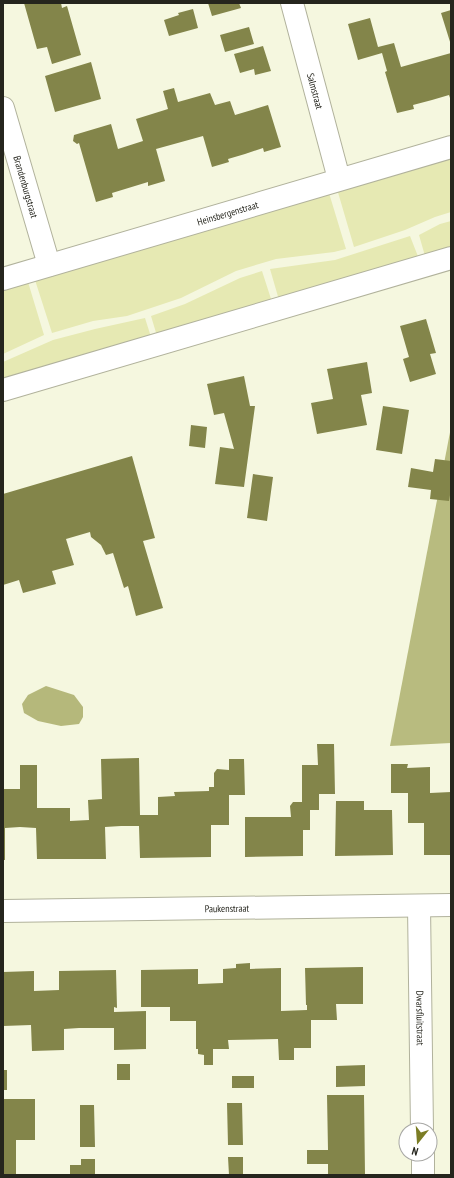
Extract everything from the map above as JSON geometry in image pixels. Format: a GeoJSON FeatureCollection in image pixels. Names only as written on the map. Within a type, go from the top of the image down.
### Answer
{"type":"FeatureCollection","features":[{"type":"Feature","properties":{"kind":"street","name":"Salmstraat"},"geometry":{"type":"LineString","coordinates":[[292,3],[339,179]]}},
{"type":"Feature","properties":{"kind":"street","name":"Brandenburgstraat"},"geometry":{"type":"LineString","coordinates":[[3,108],[49,264]]}},
{"type":"Feature","properties":{"kind":"street","name":"Heinsbergenstraat"},"geometry":{"type":"LineString","coordinates":[[3,279],[49,264],[451,147]]}},
{"type":"Feature","properties":{"kind":"street"},"geometry":{"type":"LineString","coordinates":[[3,390],[451,258]]}},
{"type":"Feature","properties":{"kind":"street","name":"Paukenstraat"},"geometry":{"type":"LineString","coordinates":[[3,912],[451,905]]}},
{"type":"Feature","properties":{"kind":"street","name":"Dwarsfluitstraat"},"geometry":{"type":"LineString","coordinates":[[419,906],[422,1122]]}},
{"type":"Feature","properties":{"kind":"street"},"geometry":{"type":"LineString","coordinates":[[423,1162],[423,1175]]}},
{"type":"Feature","properties":{"kind":"shaded area"},"geometry":{"type":"Polygon","coordinates":[[[451,157],[451,212],[405,230],[354,247],[337,189],[451,157]]]}},
{"type":"Feature","properties":{"kind":"shaded area"},"geometry":{"type":"Polygon","coordinates":[[[329,193],[346,249],[334,252],[276,259],[236,271],[181,298],[127,316],[93,321],[52,333],[35,280],[329,193]]]}},
{"type":"Feature","properties":{"kind":"shaded area"},"geometry":{"type":"Polygon","coordinates":[[[451,221],[451,249],[425,256],[419,235],[440,224],[451,221]]]}},
{"type":"Feature","properties":{"kind":"shaded area"},"geometry":{"type":"Polygon","coordinates":[[[410,236],[419,259],[279,300],[270,269],[335,260],[410,236]]]}},
{"type":"Feature","properties":{"kind":"shaded area"},"geometry":{"type":"Polygon","coordinates":[[[262,271],[272,302],[157,336],[151,316],[185,304],[240,278],[262,271]]]}},
{"type":"Feature","properties":{"kind":"shaded area"},"geometry":{"type":"Polygon","coordinates":[[[28,282],[44,335],[3,354],[3,289],[28,282]]]}},
{"type":"Feature","properties":{"kind":"shaded area"},"geometry":{"type":"Polygon","coordinates":[[[145,318],[151,337],[3,381],[3,362],[53,340],[145,318]]]}},
{"type":"Feature","properties":{"kind":"shaded area"},"geometry":{"type":"Polygon","coordinates":[[[451,427],[451,743],[390,746],[451,427]]]}},
{"type":"Feature","properties":{"kind":"shaded area"},"geometry":{"type":"Polygon","coordinates":[[[46,686],[74,695],[83,707],[83,717],[79,724],[61,726],[38,721],[24,713],[22,704],[28,695],[46,686]]]}},
{"type":"Feature","properties":{"kind":"building"},"geometry":{"type":"Polygon","coordinates":[[[24,3],[61,3],[62,8],[67,6],[81,55],[52,64],[47,47],[37,49],[24,3]]]}},
{"type":"Feature","properties":{"kind":"building"},"geometry":{"type":"Polygon","coordinates":[[[208,3],[239,3],[241,8],[212,16],[208,3]]]}},
{"type":"Feature","properties":{"kind":"building"},"geometry":{"type":"Polygon","coordinates":[[[193,9],[198,28],[169,36],[164,20],[179,15],[178,13],[193,9]]]}},
{"type":"Feature","properties":{"kind":"building"},"geometry":{"type":"Polygon","coordinates":[[[451,10],[451,45],[441,13],[451,10]]]}},
{"type":"Feature","properties":{"kind":"building"},"geometry":{"type":"Polygon","coordinates":[[[370,18],[378,47],[394,43],[401,67],[451,53],[451,98],[449,95],[413,105],[414,109],[397,113],[385,72],[387,71],[382,53],[358,60],[348,24],[370,18]]]}},
{"type":"Feature","properties":{"kind":"building"},"geometry":{"type":"Polygon","coordinates":[[[249,27],[254,44],[225,52],[220,35],[249,27]]]}},
{"type":"Feature","properties":{"kind":"building"},"geometry":{"type":"Polygon","coordinates":[[[263,46],[271,71],[255,75],[254,69],[240,73],[234,54],[263,46]]]}},
{"type":"Feature","properties":{"kind":"building"},"geometry":{"type":"Polygon","coordinates":[[[91,62],[101,99],[55,112],[45,76],[91,62]]]}},
{"type":"Feature","properties":{"kind":"building"},"geometry":{"type":"Polygon","coordinates":[[[174,88],[178,102],[210,93],[215,105],[230,101],[235,115],[268,105],[281,147],[264,152],[263,148],[228,159],[229,162],[212,167],[203,136],[156,149],[165,181],[148,186],[148,182],[112,193],[113,197],[96,202],[79,143],[77,144],[73,141],[74,135],[111,124],[118,149],[143,141],[136,119],[168,109],[163,91],[174,88]]]}},
{"type":"Feature","properties":{"kind":"building"},"geometry":{"type":"Polygon","coordinates":[[[426,319],[436,353],[430,354],[436,374],[410,382],[403,359],[409,357],[400,326],[426,319]]]}},
{"type":"Feature","properties":{"kind":"building"},"geometry":{"type":"Polygon","coordinates":[[[367,362],[372,393],[361,395],[367,425],[317,434],[311,403],[333,399],[327,369],[367,362]]]}},
{"type":"Feature","properties":{"kind":"building"},"geometry":{"type":"Polygon","coordinates":[[[244,376],[250,406],[255,406],[244,487],[215,484],[220,447],[234,449],[224,413],[214,415],[207,384],[244,376]]]}},
{"type":"Feature","properties":{"kind":"building"},"geometry":{"type":"Polygon","coordinates":[[[383,406],[409,410],[402,454],[376,450],[383,406]]]}},
{"type":"Feature","properties":{"kind":"building"},"geometry":{"type":"Polygon","coordinates":[[[191,425],[207,427],[205,448],[189,446],[191,425]]]}},
{"type":"Feature","properties":{"kind":"building"},"geometry":{"type":"Polygon","coordinates":[[[132,456],[155,538],[143,541],[163,608],[136,616],[128,586],[124,588],[113,553],[106,555],[101,545],[91,537],[90,532],[66,539],[74,565],[52,571],[56,584],[23,593],[19,580],[3,585],[3,494],[132,456]]]}},
{"type":"Feature","properties":{"kind":"building"},"geometry":{"type":"Polygon","coordinates":[[[435,459],[451,461],[451,489],[449,501],[430,499],[431,490],[408,487],[411,468],[433,472],[435,459]]]}},
{"type":"Feature","properties":{"kind":"building"},"geometry":{"type":"Polygon","coordinates":[[[253,474],[273,477],[267,521],[247,518],[253,474]]]}},
{"type":"Feature","properties":{"kind":"building"},"geometry":{"type":"Polygon","coordinates":[[[317,744],[334,744],[335,794],[319,794],[319,810],[310,810],[310,830],[303,830],[303,856],[245,857],[245,817],[291,817],[290,806],[293,802],[302,802],[302,765],[318,765],[317,744]]]}},
{"type":"Feature","properties":{"kind":"building"},"geometry":{"type":"Polygon","coordinates":[[[139,758],[140,815],[158,815],[158,797],[175,796],[174,792],[209,791],[209,787],[214,787],[214,773],[217,769],[229,770],[229,759],[244,759],[245,795],[229,795],[229,825],[211,825],[211,857],[140,858],[139,826],[121,826],[105,827],[106,859],[37,859],[36,828],[20,827],[5,828],[5,860],[3,860],[3,789],[20,789],[20,765],[37,765],[37,808],[70,808],[70,821],[89,820],[88,800],[102,799],[101,759],[139,758]]]}},
{"type":"Feature","properties":{"kind":"building"},"geometry":{"type":"Polygon","coordinates":[[[391,764],[408,764],[407,768],[430,767],[430,793],[451,792],[451,855],[424,855],[424,823],[408,823],[408,793],[391,793],[391,764]]]}},
{"type":"Feature","properties":{"kind":"building"},"geometry":{"type":"Polygon","coordinates":[[[336,801],[364,801],[364,810],[392,810],[393,855],[335,856],[336,801]]]}},
{"type":"Feature","properties":{"kind":"building"},"geometry":{"type":"Polygon","coordinates":[[[250,963],[250,969],[281,968],[281,1011],[307,1010],[305,968],[363,967],[363,1004],[336,1004],[337,1020],[311,1020],[311,1048],[294,1048],[294,1060],[279,1060],[278,1039],[228,1040],[229,1049],[213,1049],[213,1065],[204,1065],[204,1055],[198,1054],[198,1049],[196,1049],[196,1021],[170,1021],[170,1007],[141,1007],[141,970],[198,969],[198,984],[223,983],[223,969],[236,968],[236,964],[250,963]]]}},
{"type":"Feature","properties":{"kind":"building"},"geometry":{"type":"Polygon","coordinates":[[[116,970],[117,1008],[114,1007],[114,1012],[146,1011],[146,1049],[114,1050],[114,1028],[79,1028],[64,1029],[64,1050],[32,1051],[31,1025],[3,1026],[3,972],[34,971],[34,991],[59,990],[59,971],[116,970]]]}},
{"type":"Feature","properties":{"kind":"building"},"geometry":{"type":"Polygon","coordinates":[[[117,1064],[130,1064],[130,1080],[117,1080],[117,1064]]]}},
{"type":"Feature","properties":{"kind":"building"},"geometry":{"type":"Polygon","coordinates":[[[365,1065],[365,1086],[336,1087],[336,1066],[365,1065]]]}},
{"type":"Feature","properties":{"kind":"building"},"geometry":{"type":"Polygon","coordinates":[[[3,1070],[7,1070],[7,1090],[3,1090],[3,1070]]]}},
{"type":"Feature","properties":{"kind":"building"},"geometry":{"type":"Polygon","coordinates":[[[232,1076],[254,1076],[254,1088],[232,1088],[232,1076]]]}},
{"type":"Feature","properties":{"kind":"building"},"geometry":{"type":"Polygon","coordinates":[[[327,1095],[364,1095],[365,1175],[328,1175],[328,1164],[307,1164],[307,1150],[328,1150],[327,1095]]]}},
{"type":"Feature","properties":{"kind":"building"},"geometry":{"type":"Polygon","coordinates":[[[3,1099],[35,1099],[35,1140],[16,1140],[16,1175],[3,1175],[3,1099]]]}},
{"type":"Feature","properties":{"kind":"building"},"geometry":{"type":"Polygon","coordinates":[[[227,1103],[242,1103],[243,1145],[228,1145],[227,1103]]]}},
{"type":"Feature","properties":{"kind":"building"},"geometry":{"type":"Polygon","coordinates":[[[80,1105],[94,1105],[95,1147],[80,1147],[80,1105]]]}},
{"type":"Feature","properties":{"kind":"building"},"geometry":{"type":"Polygon","coordinates":[[[228,1157],[243,1157],[243,1175],[229,1175],[228,1157]]]}},
{"type":"Feature","properties":{"kind":"building"},"geometry":{"type":"Polygon","coordinates":[[[81,1159],[95,1159],[95,1175],[70,1175],[70,1165],[81,1165],[81,1159]]]}}]}
